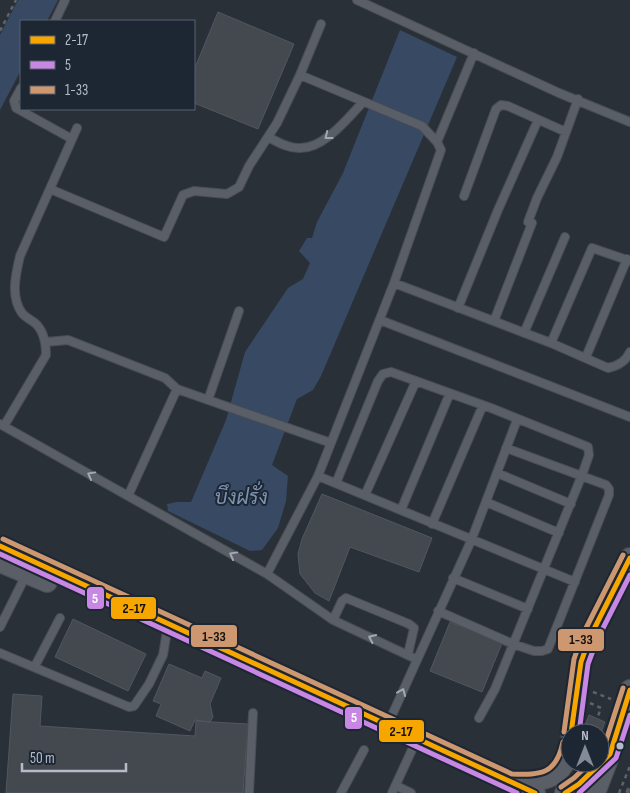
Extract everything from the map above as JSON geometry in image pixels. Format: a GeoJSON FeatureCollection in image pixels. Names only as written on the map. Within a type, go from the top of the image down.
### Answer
{"type":"FeatureCollection","features":[{"type":"Feature","properties":{"kind":"street"},"geometry":{"type":"LineString","coordinates":[[0,535],[154,604],[180,621],[205,641]]}},
{"type":"Feature","properties":{"kind":"street"},"geometry":{"type":"LineString","coordinates":[[0,546],[535,793]]}},
{"type":"Feature","properties":{"kind":"street"},"geometry":{"type":"LineString","coordinates":[[572,723],[581,662],[590,636],[630,558]]}},
{"type":"Feature","properties":{"kind":"street"},"geometry":{"type":"LineString","coordinates":[[0,562],[130,617],[167,631],[205,641]]}},
{"type":"Feature","properties":{"kind":"street"},"geometry":{"type":"LineString","coordinates":[[610,754],[627,698]]}},
{"type":"Feature","properties":{"kind":"street"},"geometry":{"type":"LineString","coordinates":[[510,781],[531,782],[549,778],[560,770]]}},
{"type":"Feature","properties":{"kind":"street"},"geometry":{"type":"LineString","coordinates":[[564,793],[579,784],[590,773]]}},
{"type":"Feature","properties":{"kind":"street"},"geometry":{"type":"LineString","coordinates":[[595,793],[603,773]]}},
{"type":"Feature","properties":{"kind":"lane"},"geometry":{"type":"LineString","coordinates":[[55,20],[65,0]]}},
{"type":"Feature","properties":{"kind":"lane"},"geometry":{"type":"LineString","coordinates":[[356,0],[630,122]]}},
{"type":"Feature","properties":{"kind":"lane"},"geometry":{"type":"LineString","coordinates":[[50,189],[164,237],[182,195],[194,191],[227,194],[239,187],[300,76],[320,24]]}},
{"type":"Feature","properties":{"kind":"lane"},"geometry":{"type":"LineString","coordinates":[[437,142],[474,53]]}},
{"type":"Feature","properties":{"kind":"lane"},"geometry":{"type":"LineString","coordinates":[[267,574],[318,476],[394,283],[441,150],[437,142],[422,126],[300,76]]}},
{"type":"Feature","properties":{"kind":"lane"},"geometry":{"type":"LineString","coordinates":[[20,90],[14,101],[16,108],[72,139]]}},
{"type":"Feature","properties":{"kind":"lane"},"geometry":{"type":"LineString","coordinates":[[494,321],[530,223],[537,198],[557,157],[578,100]]}},
{"type":"Feature","properties":{"kind":"lane"},"geometry":{"type":"LineString","coordinates":[[268,137],[296,148],[316,145],[342,125],[363,102]]}},
{"type":"Feature","properties":{"kind":"lane"},"geometry":{"type":"LineString","coordinates":[[464,196],[496,109],[501,105],[508,106],[566,132]]}},
{"type":"Feature","properties":{"kind":"lane"},"geometry":{"type":"LineString","coordinates":[[458,308],[498,210],[538,120]]}},
{"type":"Feature","properties":{"kind":"lane"},"geometry":{"type":"LineString","coordinates":[[76,128],[20,256],[16,274],[16,295],[22,313],[38,326],[46,342],[46,355],[2,425],[267,574],[333,620],[416,659]]}},
{"type":"Feature","properties":{"kind":"lane"},"geometry":{"type":"LineString","coordinates":[[524,333],[565,237]]}},
{"type":"Feature","properties":{"kind":"lane"},"geometry":{"type":"LineString","coordinates":[[551,343],[592,248],[629,260],[586,357]]}},
{"type":"Feature","properties":{"kind":"lane"},"geometry":{"type":"LineString","coordinates":[[394,283],[551,343],[608,368],[624,361],[630,352]]}},
{"type":"Feature","properties":{"kind":"lane"},"geometry":{"type":"LineString","coordinates":[[208,400],[239,311]]}},
{"type":"Feature","properties":{"kind":"lane"},"geometry":{"type":"LineString","coordinates":[[380,320],[630,418]]}},
{"type":"Feature","properties":{"kind":"lane"},"geometry":{"type":"LineString","coordinates":[[46,342],[68,340],[165,378],[177,390],[331,443]]}},
{"type":"Feature","properties":{"kind":"lane"},"geometry":{"type":"LineString","coordinates":[[336,483],[378,381],[383,374],[391,372],[483,405],[588,447],[589,455],[559,533],[496,689],[479,718]]}},
{"type":"Feature","properties":{"kind":"lane"},"geometry":{"type":"LineString","coordinates":[[365,495],[416,381]]}},
{"type":"Feature","properties":{"kind":"lane"},"geometry":{"type":"LineString","coordinates":[[128,496],[177,390]]}},
{"type":"Feature","properties":{"kind":"lane"},"geometry":{"type":"LineString","coordinates":[[400,510],[450,393]]}},
{"type":"Feature","properties":{"kind":"lane"},"geometry":{"type":"LineString","coordinates":[[432,524],[483,405]]}},
{"type":"Feature","properties":{"kind":"lane"},"geometry":{"type":"LineString","coordinates":[[388,725],[416,659],[471,541],[517,420]]}},
{"type":"Feature","properties":{"kind":"lane"},"geometry":{"type":"LineString","coordinates":[[438,611],[513,644],[534,651],[548,649],[609,495],[609,489],[606,485],[582,475],[506,448]]}},
{"type":"Feature","properties":{"kind":"lane"},"geometry":{"type":"LineString","coordinates":[[497,473],[570,504]]}},
{"type":"Feature","properties":{"kind":"lane"},"geometry":{"type":"LineString","coordinates":[[318,476],[471,541],[575,582]]}},
{"type":"Feature","properties":{"kind":"lane"},"geometry":{"type":"LineString","coordinates":[[486,502],[559,533]]}},
{"type":"Feature","properties":{"kind":"lane"},"geometry":{"type":"LineString","coordinates":[[0,627],[27,573]]}},
{"type":"Feature","properties":{"kind":"lane"},"geometry":{"type":"LineString","coordinates":[[453,578],[528,609]]}},
{"type":"Feature","properties":{"kind":"lane"},"geometry":{"type":"LineString","coordinates":[[333,620],[342,601],[346,598],[409,624],[414,628],[408,654]]}},
{"type":"Feature","properties":{"kind":"lane"},"geometry":{"type":"LineString","coordinates":[[35,666],[60,618]]}},
{"type":"Feature","properties":{"kind":"lane"},"geometry":{"type":"LineString","coordinates":[[0,653],[35,666],[129,707],[134,706],[149,684],[163,654],[167,631]]}},
{"type":"Feature","properties":{"kind":"lane"},"geometry":{"type":"LineString","coordinates":[[249,793],[253,713]]}},
{"type":"Feature","properties":{"kind":"lane"},"geometry":{"type":"LineString","coordinates":[[411,793],[395,789],[417,738]]}},
{"type":"Feature","properties":{"kind":"lane"},"geometry":{"type":"LineString","coordinates":[[341,793],[364,750]]}},
{"type":"Feature","properties":{"kind":"path"},"geometry":{"type":"LineString","coordinates":[[0,31],[16,0]]}},
{"type":"Feature","properties":{"kind":"path"},"geometry":{"type":"LineString","coordinates":[[577,688],[627,698]]}},
{"type":"Feature","properties":{"kind":"path"},"geometry":{"type":"LineString","coordinates":[[596,705],[601,708],[597,719]]}},
{"type":"Feature","properties":{"kind":"path"},"geometry":{"type":"LineString","coordinates":[[619,793],[630,766]]}},
{"type":"Feature","properties":{"kind":"water"},"geometry":{"type":"Polygon","coordinates":[[[18,0],[58,0],[48,20],[20,20],[20,72],[0,110],[0,35],[18,0]]]}},
{"type":"Feature","properties":{"kind":"water","name":"บึงฝรั่ง"},"geometry":{"type":"Polygon","coordinates":[[[400,30],[457,57],[321,376],[313,390],[297,399],[272,465],[288,476],[286,501],[278,528],[262,550],[250,551],[168,511],[167,504],[191,502],[226,420],[245,352],[288,288],[303,279],[310,263],[299,251],[307,238],[312,238],[317,222],[343,173],[400,30]]]}},
{"type":"Feature","properties":{"kind":"building"},"geometry":{"type":"Polygon","coordinates":[[[218,12],[294,44],[258,129],[195,103],[195,68],[218,12]]]}},
{"type":"Feature","properties":{"kind":"building"},"geometry":{"type":"Polygon","coordinates":[[[322,494],[432,538],[419,572],[350,547],[329,601],[315,593],[300,574],[298,554],[302,539],[322,494]]]}},
{"type":"Feature","properties":{"kind":"building"},"geometry":{"type":"Polygon","coordinates":[[[73,619],[146,654],[128,691],[55,657],[73,619]]]}},
{"type":"Feature","properties":{"kind":"building"},"geometry":{"type":"Polygon","coordinates":[[[450,622],[502,643],[482,692],[430,671],[450,622]]]}},
{"type":"Feature","properties":{"kind":"building"},"geometry":{"type":"Polygon","coordinates":[[[169,664],[202,678],[205,671],[221,678],[210,704],[213,717],[210,722],[195,720],[190,731],[156,716],[161,704],[153,701],[169,664]]]}},
{"type":"Feature","properties":{"kind":"building"},"geometry":{"type":"Polygon","coordinates":[[[13,694],[42,696],[40,726],[195,736],[196,721],[248,724],[243,793],[6,793],[13,694]]]}},
{"type":"Feature","properties":{"kind":"building"},"geometry":{"type":"Polygon","coordinates":[[[589,715],[605,722],[605,723],[586,723],[589,715]]]}},
{"type":"Feature","properties":{"kind":"railway"},"geometry":{"type":"LineString","coordinates":[[627,793],[630,786]]}},
{"type":"Feature","properties":{"kind":"transit line","name":"1-33"},"geometry":{"type":"LineString","coordinates":[[3,539],[512,774],[532,774],[546,770],[552,766],[560,753]]}},
{"type":"Feature","properties":{"kind":"transit line","name":"2-17"},"geometry":{"type":"LineString","coordinates":[[0,546],[535,793]]}},
{"type":"Feature","properties":{"kind":"transit line","name":"5"},"geometry":{"type":"LineString","coordinates":[[0,554],[517,793]]}},
{"type":"Feature","properties":{"kind":"transit line","name":"1-33"},"geometry":{"type":"LineString","coordinates":[[565,723],[574,659],[583,634],[623,555]]}},
{"type":"Feature","properties":{"kind":"transit line","name":"2-17"},"geometry":{"type":"LineString","coordinates":[[572,723],[581,662],[590,637],[630,558]]}},
{"type":"Feature","properties":{"kind":"transit line","name":"5"},"geometry":{"type":"LineString","coordinates":[[580,723],[588,664],[597,640],[630,575]]}},
{"type":"Feature","properties":{"kind":"transit line","name":"1-33"},"geometry":{"type":"LineString","coordinates":[[610,728],[623,688]]}},
{"type":"Feature","properties":{"kind":"transit line","name":"2-17"},"geometry":{"type":"LineString","coordinates":[[565,793],[579,784],[610,754],[630,690]]}},
{"type":"Feature","properties":{"kind":"transit line","name":"5"},"geometry":{"type":"LineString","coordinates":[[579,793],[616,758],[630,715]]}},
{"type":"Feature","properties":{"kind":"transit line","name":"1-33"},"geometry":{"type":"LineString","coordinates":[[561,787],[579,773]]}}]}
